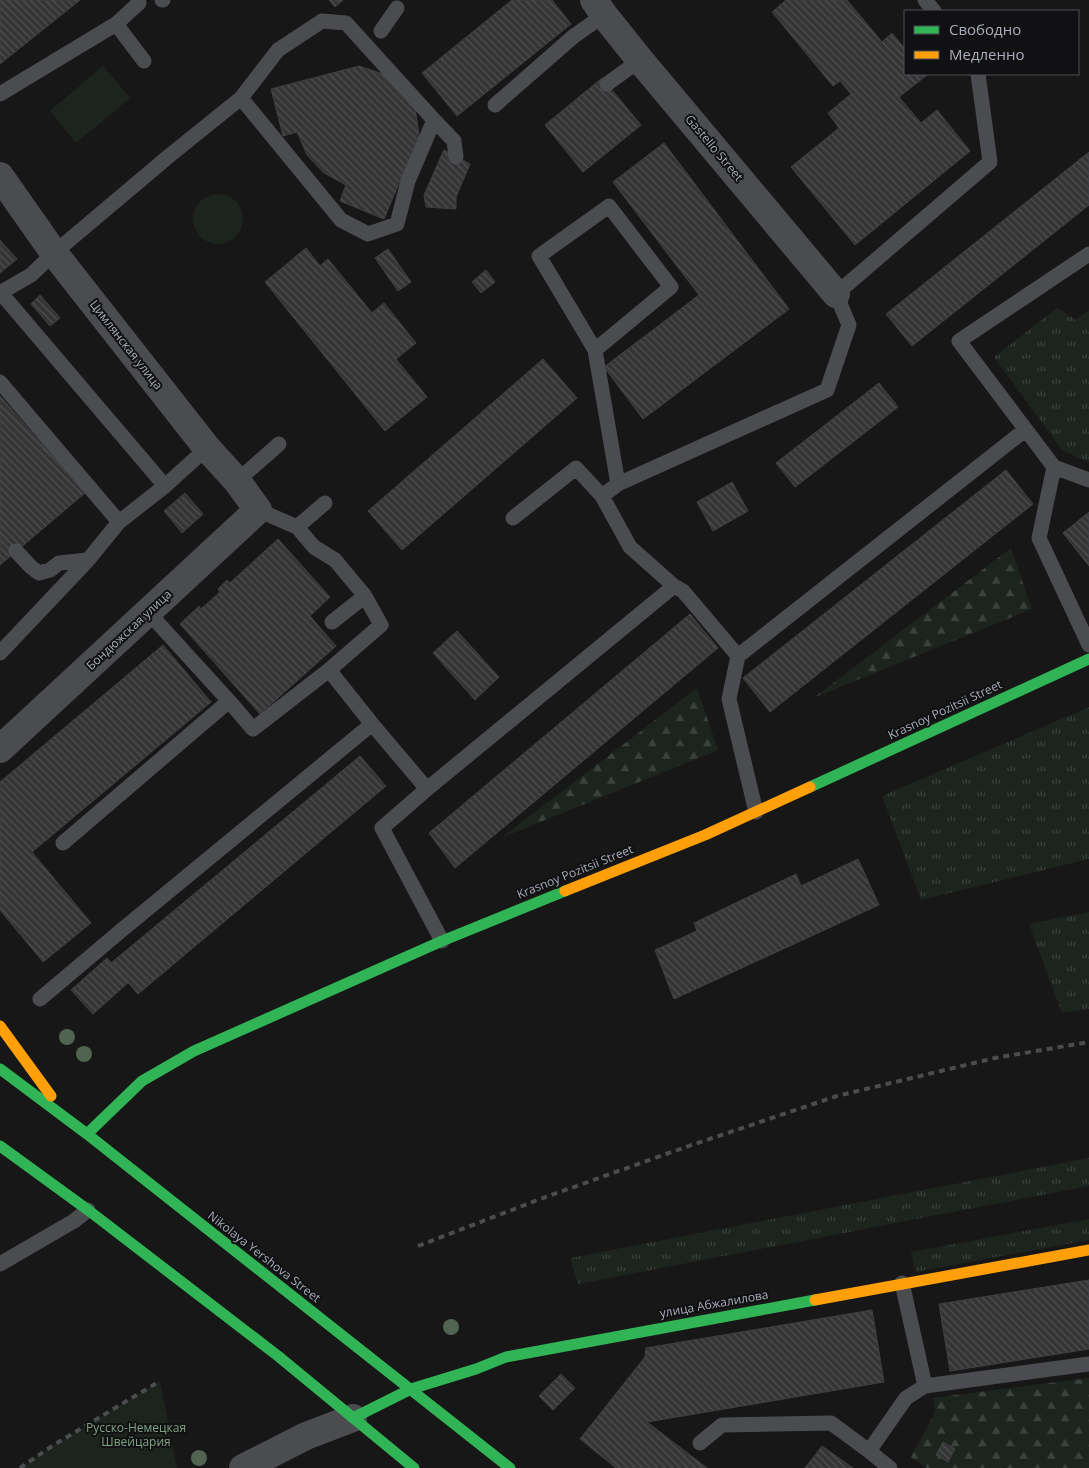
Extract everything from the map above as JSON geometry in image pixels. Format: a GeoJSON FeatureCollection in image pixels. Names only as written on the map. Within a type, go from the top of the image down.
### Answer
{"type":"FeatureCollection","features":[{"type":"Feature","properties":{"kind":"street","name":"Gastello Street"},"geometry":{"type":"LineString","coordinates":[[599,8],[640,60],[836,294]]}},
{"type":"Feature","properties":{"kind":"street","name":"Цимлянская улица"},"geometry":{"type":"LineString","coordinates":[[0,176],[54,254],[258,510]]}},
{"type":"Feature","properties":{"kind":"street","name":"Бондюжская улица"},"geometry":{"type":"LineString","coordinates":[[0,749],[258,510]]}},
{"type":"Feature","properties":{"kind":"street","name":"Krasnoy Pozitsii Street"},"geometry":{"type":"LineString","coordinates":[[87,1134],[142,1081],[194,1051],[442,941],[705,835],[1089,659]]}},
{"type":"Feature","properties":{"kind":"street"},"geometry":{"type":"LineString","coordinates":[[0,1026],[68,1120]]}},
{"type":"Feature","properties":{"kind":"street","name":"Nikolaya Yershova Street"},"geometry":{"type":"LineString","coordinates":[[0,1068],[87,1134],[510,1468]]}},
{"type":"Feature","properties":{"kind":"street"},"geometry":{"type":"LineString","coordinates":[[0,1146],[88,1210],[278,1356],[414,1468]]}},
{"type":"Feature","properties":{"kind":"street","name":"улица Абжалилова"},"geometry":{"type":"LineString","coordinates":[[353,1418],[411,1389],[506,1357],[1089,1250]]}},
{"type":"Feature","properties":{"kind":"street"},"geometry":{"type":"LineString","coordinates":[[243,1468],[306,1436],[353,1418]]}},
{"type":"Feature","properties":{"kind":"lane"},"geometry":{"type":"LineString","coordinates":[[925,0],[933,10]]}},
{"type":"Feature","properties":{"kind":"lane"},"geometry":{"type":"LineString","coordinates":[[0,94],[116,24],[139,3]]}},
{"type":"Feature","properties":{"kind":"lane"},"geometry":{"type":"LineString","coordinates":[[381,31],[397,3]]}},
{"type":"Feature","properties":{"kind":"lane"},"geometry":{"type":"LineString","coordinates":[[495,105],[574,36],[599,8]]}},
{"type":"Feature","properties":{"kind":"lane"},"geometry":{"type":"LineString","coordinates":[[165,486],[0,293],[31,275],[169,156],[241,98],[278,50],[322,21],[346,23],[454,141],[456,157]]}},
{"type":"Feature","properties":{"kind":"lane"},"geometry":{"type":"LineString","coordinates":[[116,24],[144,61]]}},
{"type":"Feature","properties":{"kind":"lane"},"geometry":{"type":"LineString","coordinates":[[607,84],[640,60]]}},
{"type":"Feature","properties":{"kind":"lane"},"geometry":{"type":"LineString","coordinates":[[602,496],[618,484],[827,390],[849,325],[836,294],[990,162],[978,75]]}},
{"type":"Feature","properties":{"kind":"lane"},"geometry":{"type":"LineString","coordinates":[[241,98],[341,220],[368,234],[397,224],[408,181],[434,120]]}},
{"type":"Feature","properties":{"kind":"lane"},"geometry":{"type":"LineString","coordinates":[[595,350],[671,287],[609,206],[539,256],[595,350],[618,484]]}},
{"type":"Feature","properties":{"kind":"lane"},"geometry":{"type":"LineString","coordinates":[[1089,254],[959,341],[1054,467],[1089,480]]}},
{"type":"Feature","properties":{"kind":"lane"},"geometry":{"type":"LineString","coordinates":[[0,382],[118,522]]}},
{"type":"Feature","properties":{"kind":"lane"},"geometry":{"type":"LineString","coordinates":[[756,812],[730,699],[738,656],[1025,430]]}},
{"type":"Feature","properties":{"kind":"lane"},"geometry":{"type":"LineString","coordinates":[[237,482],[279,444]]}},
{"type":"Feature","properties":{"kind":"lane"},"geometry":{"type":"LineString","coordinates":[[0,653],[88,560],[118,522],[165,486],[208,448]]}},
{"type":"Feature","properties":{"kind":"lane"},"geometry":{"type":"LineString","coordinates":[[1054,467],[1039,538],[1089,645]]}},
{"type":"Feature","properties":{"kind":"lane"},"geometry":{"type":"LineString","coordinates":[[513,518],[576,468],[602,496],[630,547],[674,586],[683,591],[738,656]]}},
{"type":"Feature","properties":{"kind":"lane"},"geometry":{"type":"LineString","coordinates":[[297,527],[325,503]]}},
{"type":"Feature","properties":{"kind":"lane"},"geometry":{"type":"LineString","coordinates":[[148,612],[221,682],[229,700],[253,729],[329,670],[381,625],[365,596],[335,560],[314,547],[297,527],[258,510]]}},
{"type":"Feature","properties":{"kind":"lane"},"geometry":{"type":"LineString","coordinates":[[16,550],[31,567],[39,572],[50,570],[59,563],[88,560]]}},
{"type":"Feature","properties":{"kind":"lane"},"geometry":{"type":"LineString","coordinates":[[442,941],[382,828],[674,586]]}},
{"type":"Feature","properties":{"kind":"lane"},"geometry":{"type":"LineString","coordinates":[[332,622],[365,596]]}},
{"type":"Feature","properties":{"kind":"lane"},"geometry":{"type":"LineString","coordinates":[[329,670],[427,789]]}},
{"type":"Feature","properties":{"kind":"lane"},"geometry":{"type":"LineString","coordinates":[[63,843],[229,700]]}},
{"type":"Feature","properties":{"kind":"lane"},"geometry":{"type":"LineString","coordinates":[[40,999],[122,929],[372,724]]}},
{"type":"Feature","properties":{"kind":"lane"},"geometry":{"type":"LineString","coordinates":[[0,1264],[74,1221],[88,1210]]}},
{"type":"Feature","properties":{"kind":"lane"},"geometry":{"type":"LineString","coordinates":[[902,1283],[925,1386]]}},
{"type":"Feature","properties":{"kind":"lane"},"geometry":{"type":"LineString","coordinates":[[869,1451],[906,1398],[925,1386],[1089,1364]]}},
{"type":"Feature","properties":{"kind":"lane"},"geometry":{"type":"LineString","coordinates":[[700,1443],[722,1425],[831,1423],[890,1468]]}},
{"type":"Feature","properties":{"kind":"green space"},"geometry":{"type":"Polygon","coordinates":[[[103,66],[130,98],[76,143],[50,111],[103,66]]]}},
{"type":"Feature","properties":{"kind":"green space"},"geometry":{"type":"Polygon","coordinates":[[[218,194],[228,196],[236,201],[241,209],[243,219],[241,229],[236,237],[228,242],[218,244],[208,242],[200,237],[195,229],[193,219],[195,209],[200,201],[208,196],[218,194]]]}},
{"type":"Feature","properties":{"kind":"green space"},"geometry":{"type":"Polygon","coordinates":[[[1057,308],[1076,320],[1089,310],[1089,462],[1062,450],[994,357],[1057,308]]]}},
{"type":"Feature","properties":{"kind":"green space"},"geometry":{"type":"Polygon","coordinates":[[[1011,548],[1032,609],[815,697],[1011,548]]]}},
{"type":"Feature","properties":{"kind":"green space"},"geometry":{"type":"Polygon","coordinates":[[[697,688],[718,750],[501,838],[697,688]]]}},
{"type":"Feature","properties":{"kind":"green space"},"geometry":{"type":"Polygon","coordinates":[[[1089,707],[1089,859],[921,900],[882,796],[1089,707]]]}},
{"type":"Feature","properties":{"kind":"green space"},"geometry":{"type":"Polygon","coordinates":[[[1089,912],[1089,1009],[1062,1013],[1029,924],[1089,912]]]}},
{"type":"Feature","properties":{"kind":"green space"},"geometry":{"type":"Polygon","coordinates":[[[1089,1158],[1089,1186],[578,1284],[570,1258],[1089,1158]]]}},
{"type":"Feature","properties":{"kind":"green space"},"geometry":{"type":"Polygon","coordinates":[[[1089,1219],[1089,1240],[915,1272],[911,1252],[1089,1219]]]}},
{"type":"Feature","properties":{"kind":"green space"},"geometry":{"type":"Polygon","coordinates":[[[1089,1378],[1089,1468],[1007,1468],[1004,1466],[1003,1468],[927,1468],[911,1457],[935,1412],[933,1398],[1089,1378]]]}},
{"type":"Feature","properties":{"kind":"green space","name":"Русско-Немецкая Швейцария"},"geometry":{"type":"Polygon","coordinates":[[[160,1381],[177,1468],[20,1468],[52,1446],[160,1381]]]}},
{"type":"Feature","properties":{"kind":"building"},"geometry":{"type":"Polygon","coordinates":[[[0,0],[80,0],[0,64],[0,0]]]}},
{"type":"Feature","properties":{"kind":"building"},"geometry":{"type":"Polygon","coordinates":[[[329,0],[343,0],[335,7],[329,0]]]}},
{"type":"Feature","properties":{"kind":"building"},"geometry":{"type":"Polygon","coordinates":[[[512,0],[552,0],[571,24],[457,116],[422,73],[512,0]]]}},
{"type":"Feature","properties":{"kind":"building"},"geometry":{"type":"Polygon","coordinates":[[[786,0],[847,0],[882,42],[892,33],[904,48],[904,75],[927,75],[899,97],[921,123],[937,110],[970,151],[855,245],[791,167],[839,128],[828,113],[851,94],[840,81],[833,86],[772,12],[786,0]]]}},
{"type":"Feature","properties":{"kind":"building"},"geometry":{"type":"Polygon","coordinates":[[[359,66],[386,75],[415,108],[419,135],[384,219],[340,201],[346,185],[324,173],[307,155],[297,132],[283,136],[271,89],[359,66]]]}},
{"type":"Feature","properties":{"kind":"building"},"geometry":{"type":"Polygon","coordinates":[[[602,78],[641,125],[583,172],[545,125],[602,78]]]}},
{"type":"Feature","properties":{"kind":"building"},"geometry":{"type":"Polygon","coordinates":[[[664,143],[789,309],[643,419],[604,367],[699,295],[613,182],[664,143]]]}},
{"type":"Feature","properties":{"kind":"building"},"geometry":{"type":"Polygon","coordinates":[[[444,150],[470,164],[456,197],[456,209],[426,207],[424,195],[444,150]]]}},
{"type":"Feature","properties":{"kind":"building"},"geometry":{"type":"Polygon","coordinates":[[[1089,152],[1089,205],[912,346],[886,314],[1089,152]]]}},
{"type":"Feature","properties":{"kind":"building"},"geometry":{"type":"Polygon","coordinates":[[[0,240],[17,259],[0,273],[0,240]]]}},
{"type":"Feature","properties":{"kind":"building"},"geometry":{"type":"Polygon","coordinates":[[[306,248],[320,266],[328,259],[372,313],[384,303],[416,343],[396,359],[427,397],[385,431],[265,282],[306,248]]]}},
{"type":"Feature","properties":{"kind":"building"},"geometry":{"type":"Polygon","coordinates":[[[388,249],[411,282],[398,291],[375,258],[388,249]]]}},
{"type":"Feature","properties":{"kind":"building"},"geometry":{"type":"Polygon","coordinates":[[[486,270],[495,282],[481,293],[472,282],[486,270]]]}},
{"type":"Feature","properties":{"kind":"building"},"geometry":{"type":"Polygon","coordinates":[[[40,295],[60,318],[50,326],[31,304],[40,295]]]}},
{"type":"Feature","properties":{"kind":"building"},"geometry":{"type":"Polygon","coordinates":[[[543,359],[577,398],[402,550],[368,511],[543,359]]]}},
{"type":"Feature","properties":{"kind":"building"},"geometry":{"type":"Polygon","coordinates":[[[879,383],[898,407],[795,487],[776,463],[879,383]]]}},
{"type":"Feature","properties":{"kind":"building"},"geometry":{"type":"Polygon","coordinates":[[[0,396],[85,493],[0,565],[0,396]]]}},
{"type":"Feature","properties":{"kind":"building"},"geometry":{"type":"Polygon","coordinates":[[[1006,470],[1033,504],[770,712],[743,678],[1006,470]]]}},
{"type":"Feature","properties":{"kind":"building"},"geometry":{"type":"Polygon","coordinates":[[[732,482],[748,511],[713,531],[697,502],[732,482]]]}},
{"type":"Feature","properties":{"kind":"building"},"geometry":{"type":"Polygon","coordinates":[[[185,493],[203,514],[182,533],[164,511],[185,493]]]}},
{"type":"Feature","properties":{"kind":"building"},"geometry":{"type":"Polygon","coordinates":[[[1089,512],[1089,566],[1063,533],[1089,512]]]}},
{"type":"Feature","properties":{"kind":"building"},"geometry":{"type":"Polygon","coordinates":[[[278,539],[330,597],[310,616],[336,646],[260,714],[180,624],[199,606],[201,609],[220,592],[218,589],[227,580],[230,583],[278,539]]]}},
{"type":"Feature","properties":{"kind":"building"},"geometry":{"type":"Polygon","coordinates":[[[690,614],[718,648],[455,868],[429,833],[690,614]]]}},
{"type":"Feature","properties":{"kind":"building"},"geometry":{"type":"Polygon","coordinates":[[[457,631],[499,677],[475,700],[433,653],[457,631]]]}},
{"type":"Feature","properties":{"kind":"building"},"geometry":{"type":"Polygon","coordinates":[[[163,645],[211,702],[32,852],[91,923],[43,962],[0,910],[0,782],[163,645]]]}},
{"type":"Feature","properties":{"kind":"building"},"geometry":{"type":"Polygon","coordinates":[[[360,756],[386,786],[138,994],[111,963],[360,756]]]}},
{"type":"Feature","properties":{"kind":"building"},"geometry":{"type":"Polygon","coordinates":[[[858,859],[879,905],[674,999],[655,950],[697,931],[694,923],[796,874],[801,886],[858,859]]]}},
{"type":"Feature","properties":{"kind":"building"},"geometry":{"type":"Polygon","coordinates":[[[107,958],[129,982],[93,1014],[71,990],[107,958]]]}},
{"type":"Feature","properties":{"kind":"building"},"geometry":{"type":"Polygon","coordinates":[[[1089,1280],[1089,1349],[950,1371],[939,1304],[1089,1280]]]}},
{"type":"Feature","properties":{"kind":"building"},"geometry":{"type":"Polygon","coordinates":[[[872,1310],[884,1382],[647,1422],[707,1468],[616,1468],[580,1439],[645,1357],[646,1348],[872,1310]]]}},
{"type":"Feature","properties":{"kind":"building"},"geometry":{"type":"Polygon","coordinates":[[[561,1374],[575,1388],[553,1410],[539,1396],[561,1374]]]}},
{"type":"Feature","properties":{"kind":"building"},"geometry":{"type":"Polygon","coordinates":[[[943,1442],[955,1449],[948,1462],[936,1455],[943,1442]]]}},
{"type":"Feature","properties":{"kind":"building"},"geometry":{"type":"Polygon","coordinates":[[[822,1446],[850,1466],[853,1468],[805,1468],[822,1446]]]}},
{"type":"Feature","properties":{"kind":"railway"},"geometry":{"type":"LineString","coordinates":[[418,1246],[543,1198],[837,1096],[995,1058],[1089,1042]]}},
{"type":"Feature","properties":{"kind":"railway"},"geometry":{"type":"LineString","coordinates":[[20,1468],[52,1446],[160,1381]]}},
{"type":"Feature","properties":{"kind":"traffic: fast"},"geometry":{"type":"LineString","coordinates":[[810,787],[1089,659]]}},
{"type":"Feature","properties":{"kind":"traffic: fast"},"geometry":{"type":"LineString","coordinates":[[87,1134],[142,1081],[194,1051],[442,941],[565,891]]}},
{"type":"Feature","properties":{"kind":"traffic: fast"},"geometry":{"type":"LineString","coordinates":[[0,1069],[87,1134],[510,1468]]}},
{"type":"Feature","properties":{"kind":"traffic: fast"},"geometry":{"type":"LineString","coordinates":[[0,1146],[88,1210],[278,1356],[414,1468]]}},
{"type":"Feature","properties":{"kind":"traffic: fast"},"geometry":{"type":"LineString","coordinates":[[353,1418],[411,1389],[476,1369],[506,1357],[815,1300]]}},
{"type":"Feature","properties":{"kind":"traffic: slow"},"geometry":{"type":"LineString","coordinates":[[565,891],[705,835],[810,787]]}},
{"type":"Feature","properties":{"kind":"traffic: slow"},"geometry":{"type":"LineString","coordinates":[[0,1026],[51,1096]]}},
{"type":"Feature","properties":{"kind":"traffic: slow"},"geometry":{"type":"LineString","coordinates":[[815,1300],[1089,1250]]}}]}
